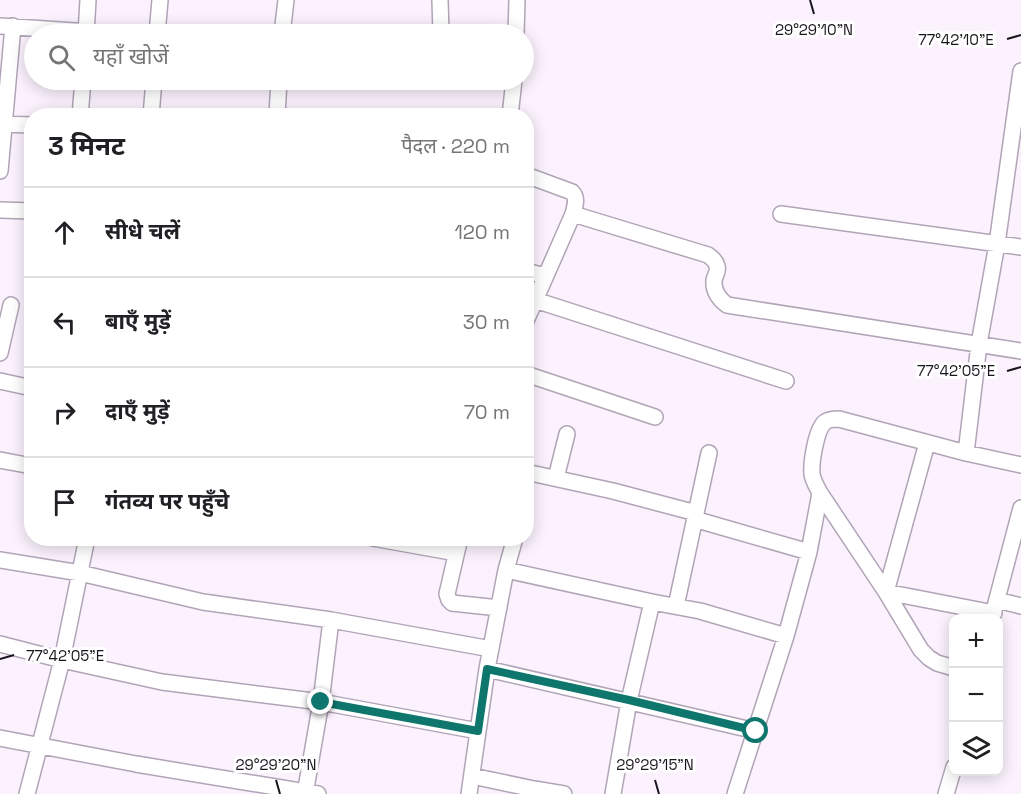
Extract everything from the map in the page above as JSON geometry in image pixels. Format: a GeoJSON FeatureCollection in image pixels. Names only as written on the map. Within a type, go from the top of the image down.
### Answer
{"type":"FeatureCollection","features":[{"type":"Feature","properties":{"kind":"street"},"geometry":{"type":"LineString","coordinates":[[87,24],[88,0]]}},
{"type":"Feature","properties":{"kind":"street"},"geometry":{"type":"LineString","coordinates":[[158,24],[160,0]]}},
{"type":"Feature","properties":{"kind":"street"},"geometry":{"type":"LineString","coordinates":[[283,24],[286,0]]}},
{"type":"Feature","properties":{"kind":"street"},"geometry":{"type":"LineString","coordinates":[[440,0],[441,24]]}},
{"type":"Feature","properties":{"kind":"street"},"geometry":{"type":"LineString","coordinates":[[516,24],[517,0]]}},
{"type":"Feature","properties":{"kind":"street"},"geometry":{"type":"LineString","coordinates":[[0,171],[6,26],[24,28]]}},
{"type":"Feature","properties":{"kind":"street"},"geometry":{"type":"LineString","coordinates":[[966,453],[979,344],[997,244],[1021,71]]}},
{"type":"Feature","properties":{"kind":"street"},"geometry":{"type":"LineString","coordinates":[[81,108],[82,90]]}},
{"type":"Feature","properties":{"kind":"street"},"geometry":{"type":"LineString","coordinates":[[152,108],[153,90]]}},
{"type":"Feature","properties":{"kind":"street"},"geometry":{"type":"LineString","coordinates":[[277,108],[278,90]]}},
{"type":"Feature","properties":{"kind":"street"},"geometry":{"type":"LineString","coordinates":[[511,108],[514,90]]}},
{"type":"Feature","properties":{"kind":"street"},"geometry":{"type":"LineString","coordinates":[[2,124],[24,125]]}},
{"type":"Feature","properties":{"kind":"street"},"geometry":{"type":"LineString","coordinates":[[534,178],[575,195],[573,214],[535,300],[786,381]]}},
{"type":"Feature","properties":{"kind":"street"},"geometry":{"type":"LineString","coordinates":[[0,210],[24,211]]}},
{"type":"Feature","properties":{"kind":"street"},"geometry":{"type":"LineString","coordinates":[[573,214],[708,255],[714,260],[718,270],[714,288],[717,295],[727,305],[1021,351]]}},
{"type":"Feature","properties":{"kind":"street"},"geometry":{"type":"LineString","coordinates":[[781,214],[1021,247]]}},
{"type":"Feature","properties":{"kind":"street"},"geometry":{"type":"LineString","coordinates":[[534,273],[545,276]]}},
{"type":"Feature","properties":{"kind":"street"},"geometry":{"type":"LineString","coordinates":[[0,353],[11,305]]}},
{"type":"Feature","properties":{"kind":"street"},"geometry":{"type":"LineString","coordinates":[[534,377],[655,417]]}},
{"type":"Feature","properties":{"kind":"street"},"geometry":{"type":"LineString","coordinates":[[0,381],[24,386]]}},
{"type":"Feature","properties":{"kind":"street"},"geometry":{"type":"LineString","coordinates":[[949,667],[937,663],[921,650],[886,592],[820,493],[813,480],[812,466],[820,430],[825,423],[839,419],[966,453],[1021,465]]}},
{"type":"Feature","properties":{"kind":"street"},"geometry":{"type":"LineString","coordinates":[[556,478],[567,434]]}},
{"type":"Feature","properties":{"kind":"street"},"geometry":{"type":"LineString","coordinates":[[886,592],[927,443]]}},
{"type":"Feature","properties":{"kind":"street"},"geometry":{"type":"LineString","coordinates":[[676,606],[709,453]]}},
{"type":"Feature","properties":{"kind":"street"},"geometry":{"type":"LineString","coordinates":[[0,460],[24,464]]}},
{"type":"Feature","properties":{"kind":"street"},"geometry":{"type":"LineString","coordinates":[[534,474],[613,491],[809,552]]}},
{"type":"Feature","properties":{"kind":"street"},"geometry":{"type":"LineString","coordinates":[[735,794],[786,636],[809,552],[820,493]]}},
{"type":"Feature","properties":{"kind":"street"},"geometry":{"type":"LineString","coordinates":[[994,610],[1021,508]]}},
{"type":"Feature","properties":{"kind":"street"},"geometry":{"type":"LineString","coordinates":[[27,794],[62,660],[85,546]]}},
{"type":"Feature","properties":{"kind":"street"},"geometry":{"type":"LineString","coordinates":[[458,546],[447,594],[449,600],[452,603],[499,608]]}},
{"type":"Feature","properties":{"kind":"street"},"geometry":{"type":"LineString","coordinates":[[469,794],[487,669],[513,546]]}},
{"type":"Feature","properties":{"kind":"street"},"geometry":{"type":"LineString","coordinates":[[0,560],[80,573],[203,602],[331,620],[492,649]]}},
{"type":"Feature","properties":{"kind":"street"},"geometry":{"type":"LineString","coordinates":[[507,570],[700,611],[786,636]]}},
{"type":"Feature","properties":{"kind":"street"},"geometry":{"type":"LineString","coordinates":[[886,592],[994,610],[1021,606]]}},
{"type":"Feature","properties":{"kind":"street"},"geometry":{"type":"LineString","coordinates":[[613,794],[629,700],[652,602]]}},
{"type":"Feature","properties":{"kind":"street"},"geometry":{"type":"LineString","coordinates":[[0,738],[136,764],[310,793],[331,620]]}},
{"type":"Feature","properties":{"kind":"street"},"geometry":{"type":"LineString","coordinates":[[0,644],[162,682],[321,702],[478,731]]}},
{"type":"Feature","properties":{"kind":"street"},"geometry":{"type":"LineString","coordinates":[[487,669],[756,731]]}},
{"type":"Feature","properties":{"kind":"street"},"geometry":{"type":"LineString","coordinates":[[472,776],[564,794]]}},
{"type":"Feature","properties":{"kind":"street"},"geometry":{"type":"LineString","coordinates":[[946,794],[951,776]]}},
{"type":"Feature","properties":{"kind":"route"},"geometry":{"type":"LineString","coordinates":[[321,702],[478,731],[487,669],[756,731]]}}]}
